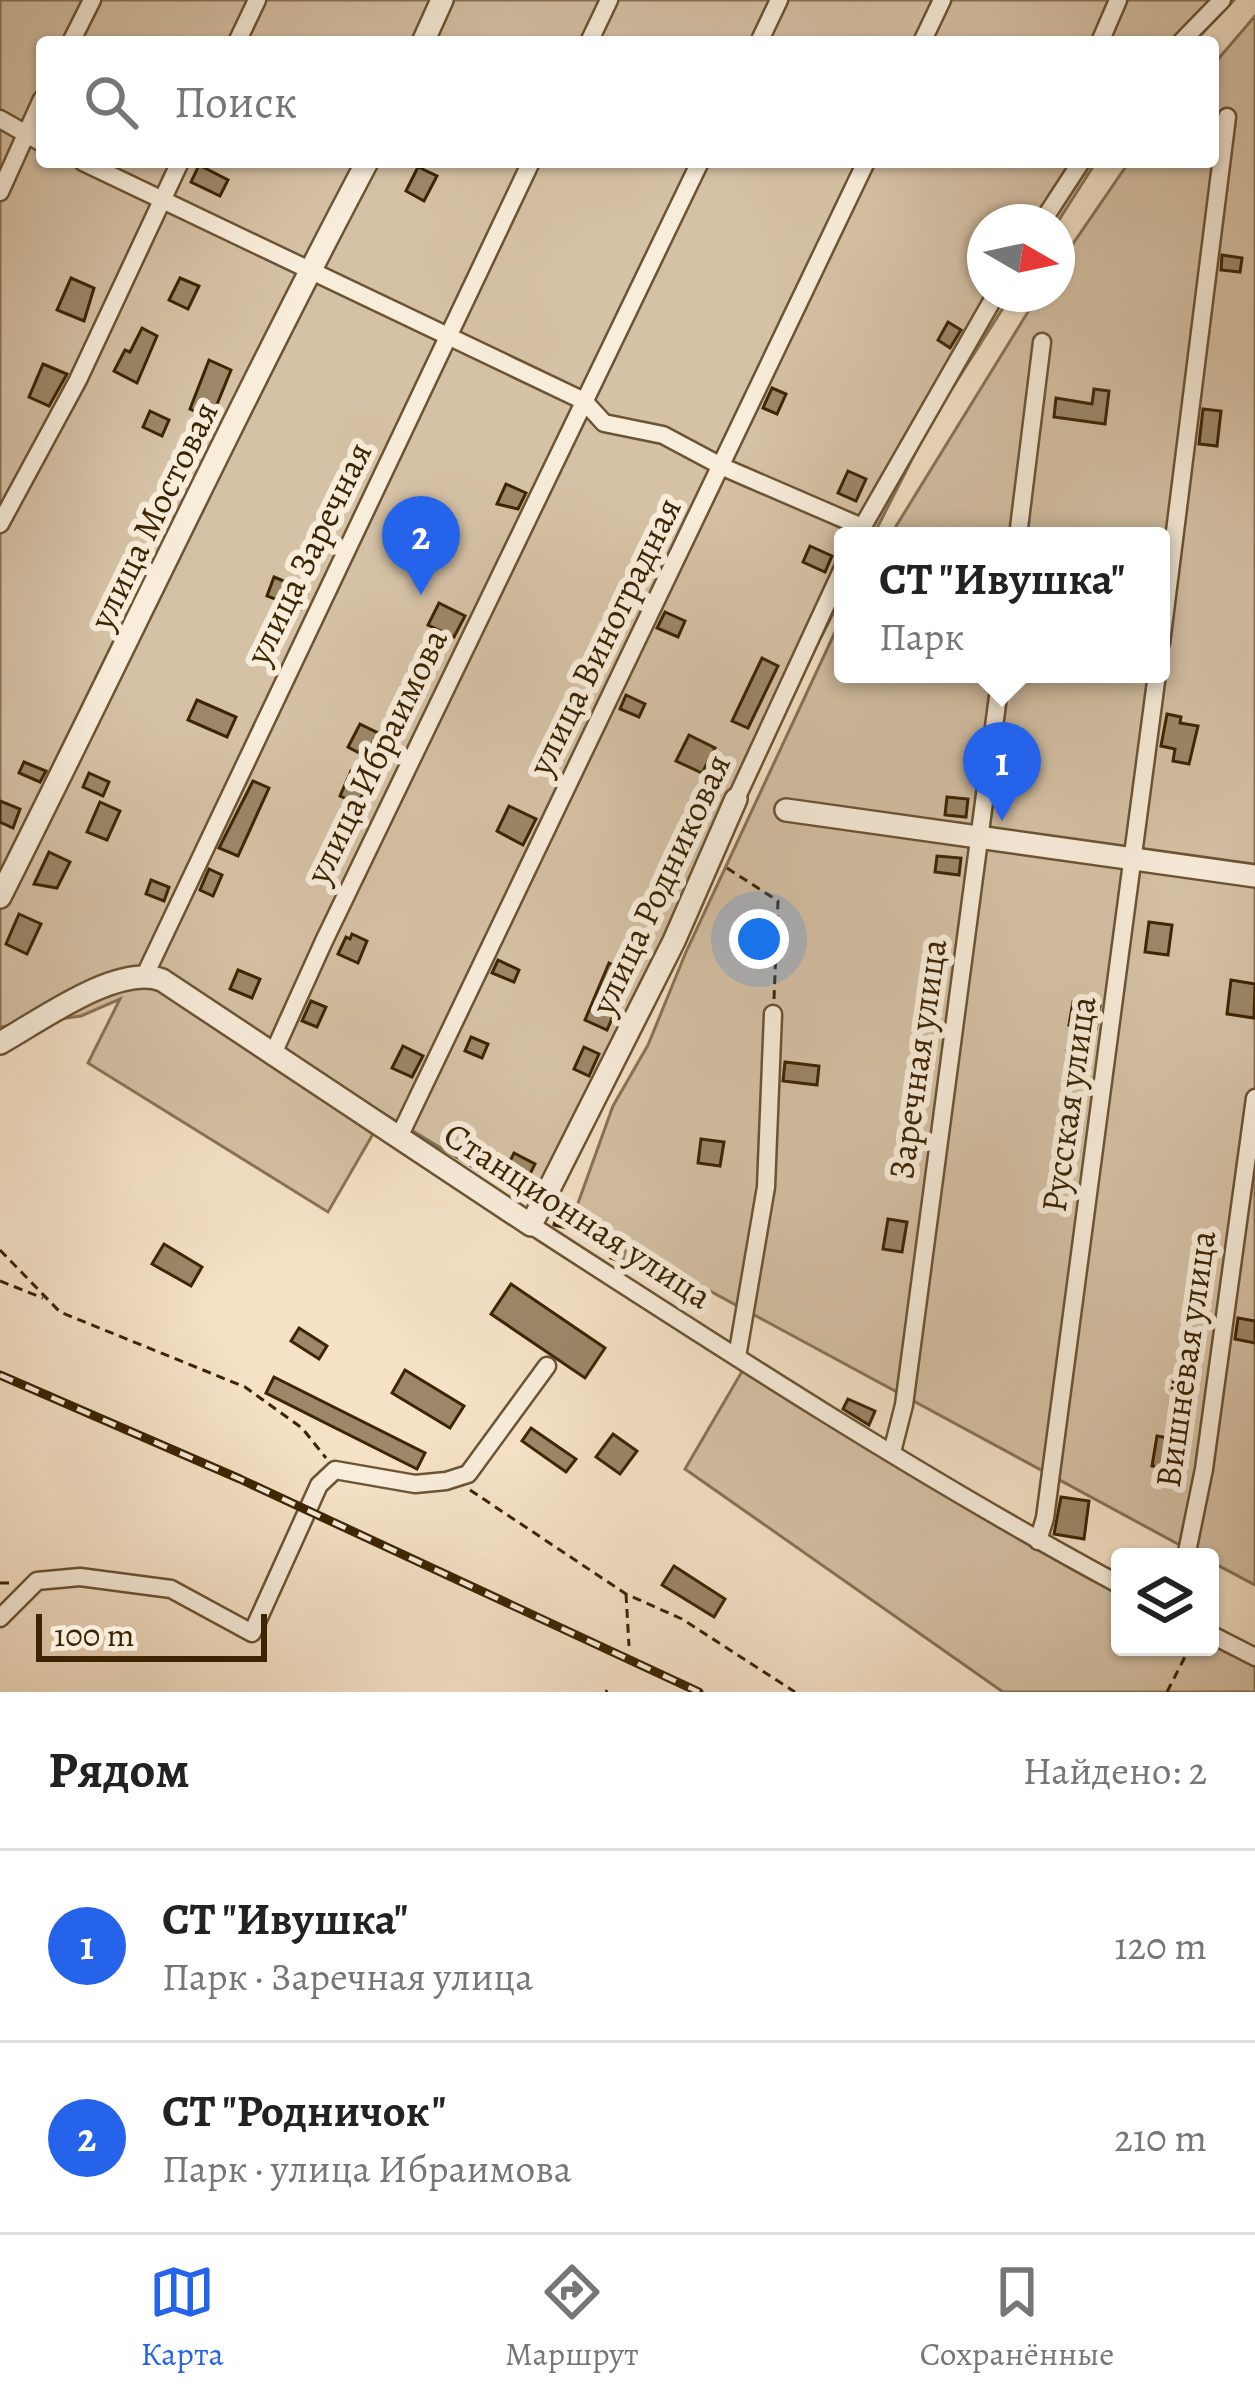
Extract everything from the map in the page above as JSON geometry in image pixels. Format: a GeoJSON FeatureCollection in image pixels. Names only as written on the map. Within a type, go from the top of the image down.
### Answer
{"type":"FeatureCollection","features":[{"type":"Feature","properties":{"kind":"street"},"geometry":{"type":"LineString","coordinates":[[74,36],[92,0]]}},
{"type":"Feature","properties":{"kind":"street"},"geometry":{"type":"LineString","coordinates":[[240,36],[257,0]]}},
{"type":"Feature","properties":{"kind":"street"},"geometry":{"type":"LineString","coordinates":[[426,36],[442,0]]}},
{"type":"Feature","properties":{"kind":"street"},"geometry":{"type":"LineString","coordinates":[[592,36],[609,0]]}},
{"type":"Feature","properties":{"kind":"street"},"geometry":{"type":"LineString","coordinates":[[761,36],[779,0]]}},
{"type":"Feature","properties":{"kind":"street"},"geometry":{"type":"LineString","coordinates":[[925,36],[942,0]]}},
{"type":"Feature","properties":{"kind":"street"},"geometry":{"type":"LineString","coordinates":[[1103,36],[1118,0]]}},
{"type":"Feature","properties":{"kind":"street"},"geometry":{"type":"LineString","coordinates":[[1187,36],[1222,0]]}},
{"type":"Feature","properties":{"kind":"street"},"geometry":{"type":"LineString","coordinates":[[0,193],[36,111]]}},
{"type":"Feature","properties":{"kind":"street"},"geometry":{"type":"LineString","coordinates":[[1170,571],[1227,117]]}},
{"type":"Feature","properties":{"kind":"street"},"geometry":{"type":"LineString","coordinates":[[0,119],[36,139]]}},
{"type":"Feature","properties":{"kind":"street"},"geometry":{"type":"LineString","coordinates":[[95,168],[584,400],[604,423],[663,435],[849,527]]}},
{"type":"Feature","properties":{"kind":"street"},"geometry":{"type":"LineString","coordinates":[[0,524],[78,380],[176,168]]}},
{"type":"Feature","properties":{"kind":"street","name":"улица Мостовая"},"geometry":{"type":"LineString","coordinates":[[0,897],[365,168]]}},
{"type":"Feature","properties":{"kind":"street","name":"улица Заречная"},"geometry":{"type":"LineString","coordinates":[[146,973],[528,168]]}},
{"type":"Feature","properties":{"kind":"street","name":"улица Ибраимова"},"geometry":{"type":"LineString","coordinates":[[272,1057],[697,168]]}},
{"type":"Feature","properties":{"kind":"street","name":"улица Виноградная"},"geometry":{"type":"LineString","coordinates":[[399,1137],[863,168]]}},
{"type":"Feature","properties":{"kind":"street"},"geometry":{"type":"LineString","coordinates":[[1054,204],[1077,168]]}},
{"type":"Feature","properties":{"kind":"street"},"geometry":{"type":"LineString","coordinates":[[863,527],[986,312]]}},
{"type":"Feature","properties":{"kind":"street"},"geometry":{"type":"LineString","coordinates":[[1019,527],[1042,342]]}},
{"type":"Feature","properties":{"kind":"street","name":"улица Родниковая"},"geometry":{"type":"LineString","coordinates":[[531,1226],[674,941],[834,587]]}},
{"type":"Feature","properties":{"kind":"street","name":"Заречная улица"},"geometry":{"type":"LineString","coordinates":[[892,1452],[904,1405],[1000,683]]}},
{"type":"Feature","properties":{"kind":"street","name":"Русская улица"},"geometry":{"type":"LineString","coordinates":[[1038,1541],[1048,1495],[1156,683]]}},
{"type":"Feature","properties":{"kind":"street"},"geometry":{"type":"LineString","coordinates":[[787,810],[1255,876]]}},
{"type":"Feature","properties":{"kind":"street"},"geometry":{"type":"LineString","coordinates":[[0,1043],[121,978],[146,973]]}},
{"type":"Feature","properties":{"kind":"street","name":"Станционная улица"},"geometry":{"type":"LineString","coordinates":[[146,973],[737,1357],[1111,1581]]}},
{"type":"Feature","properties":{"kind":"street"},"geometry":{"type":"LineString","coordinates":[[737,1357],[766,1187],[773,1014]]}},
{"type":"Feature","properties":{"kind":"street","name":"Вишнёвая улица"},"geometry":{"type":"LineString","coordinates":[[1188,1548],[1204,1469],[1255,1098]]}},
{"type":"Feature","properties":{"kind":"street"},"geometry":{"type":"LineString","coordinates":[[0,1618],[37,1581],[80,1577],[171,1589],[252,1633],[320,1485],[335,1470],[415,1484],[468,1474],[547,1366]]}},
{"type":"Feature","properties":{"kind":"street"},"geometry":{"type":"LineString","coordinates":[[1219,1639],[1255,1657]]}},
{"type":"Feature","properties":{"kind":"path"},"geometry":{"type":"LineString","coordinates":[[711,856],[778,901],[773,1014]]}},
{"type":"Feature","properties":{"kind":"path"},"geometry":{"type":"LineString","coordinates":[[0,1250],[60,1312],[245,1387],[302,1428],[335,1470]]}},
{"type":"Feature","properties":{"kind":"path"},"geometry":{"type":"LineString","coordinates":[[0,1281],[47,1299]]}},
{"type":"Feature","properties":{"kind":"path"},"geometry":{"type":"LineString","coordinates":[[454,1479],[626,1594],[682,1619],[795,1692]]}},
{"type":"Feature","properties":{"kind":"path"},"geometry":{"type":"LineString","coordinates":[[626,1594],[629,1646]]}},
{"type":"Feature","properties":{"kind":"path"},"geometry":{"type":"LineString","coordinates":[[1167,1692],[1185,1656]]}},
{"type":"Feature","properties":{"kind":"shaded area"},"geometry":{"type":"Polygon","coordinates":[[[0,0],[1234,0],[1200,36],[36,36],[36,168],[1092,168],[1069,204],[967,204],[967,312],[1001,312],[932,420],[878,527],[834,527],[834,612],[534,1204],[162,980],[373,1134],[328,1212],[88,1063],[120,999],[81,1016],[0,1027],[0,0]]]}},
{"type":"Feature","properties":{"kind":"shaded area"},"geometry":{"type":"Polygon","coordinates":[[[1255,16],[1255,1585],[1219,1566],[1219,1548],[1185,1548],[573,1217],[613,1106],[648,1045],[686,952],[834,634],[834,683],[1170,683],[1170,527],[896,527],[1028,312],[1075,312],[1075,241],[1125,168],[1219,168],[1219,58],[1255,16]]]}},
{"type":"Feature","properties":{"kind":"shaded area"},"geometry":{"type":"Polygon","coordinates":[[[744,1368],[1111,1586],[1111,1656],[1219,1656],[1219,1645],[1255,1664],[1255,1692],[1003,1692],[685,1469],[744,1368]]]}},
{"type":"Feature","properties":{"kind":"building"},"geometry":{"type":"Polygon","coordinates":[[[198,168],[228,180],[220,196],[191,182],[198,168]]]}},
{"type":"Feature","properties":{"kind":"building"},"geometry":{"type":"Polygon","coordinates":[[[418,168],[437,176],[424,201],[406,191],[418,168]]]}},
{"type":"Feature","properties":{"kind":"building"},"geometry":{"type":"Polygon","coordinates":[[[1222,255],[1242,258],[1240,272],[1221,270],[1222,255]]]}},
{"type":"Feature","properties":{"kind":"building"},"geometry":{"type":"Polygon","coordinates":[[[71,278],[94,288],[84,321],[57,310],[71,278]]]}},
{"type":"Feature","properties":{"kind":"building"},"geometry":{"type":"Polygon","coordinates":[[[180,278],[199,286],[188,309],[169,300],[180,278]]]}},
{"type":"Feature","properties":{"kind":"building"},"geometry":{"type":"Polygon","coordinates":[[[948,322],[961,330],[950,348],[938,340],[948,322]]]}},
{"type":"Feature","properties":{"kind":"building"},"geometry":{"type":"Polygon","coordinates":[[[142,328],[157,336],[137,383],[114,371],[142,328]]]}},
{"type":"Feature","properties":{"kind":"building"},"geometry":{"type":"Polygon","coordinates":[[[209,360],[231,370],[211,419],[190,409],[209,360]]]}},
{"type":"Feature","properties":{"kind":"building"},"geometry":{"type":"Polygon","coordinates":[[[43,364],[67,374],[49,406],[29,397],[43,364]]]}},
{"type":"Feature","properties":{"kind":"building"},"geometry":{"type":"Polygon","coordinates":[[[772,388],[786,394],[777,414],[763,408],[772,388]]]}},
{"type":"Feature","properties":{"kind":"building"},"geometry":{"type":"Polygon","coordinates":[[[1094,389],[1109,391],[1105,424],[1054,417],[1056,398],[1092,404],[1094,389]]]}},
{"type":"Feature","properties":{"kind":"building"},"geometry":{"type":"Polygon","coordinates":[[[1203,409],[1221,411],[1217,446],[1199,444],[1203,409]]]}},
{"type":"Feature","properties":{"kind":"building"},"geometry":{"type":"Polygon","coordinates":[[[150,411],[169,420],[162,436],[143,427],[150,411]]]}},
{"type":"Feature","properties":{"kind":"building"},"geometry":{"type":"Polygon","coordinates":[[[848,471],[866,479],[856,501],[838,493],[848,471]]]}},
{"type":"Feature","properties":{"kind":"building"},"geometry":{"type":"Polygon","coordinates":[[[506,484],[526,493],[518,509],[497,504],[506,484]]]}},
{"type":"Feature","properties":{"kind":"building"},"geometry":{"type":"Polygon","coordinates":[[[810,546],[832,556],[825,572],[803,562],[810,546]]]}},
{"type":"Feature","properties":{"kind":"building"},"geometry":{"type":"Polygon","coordinates":[[[274,577],[308,591],[301,609],[267,596],[274,577]]]}},
{"type":"Feature","properties":{"kind":"building"},"geometry":{"type":"Polygon","coordinates":[[[439,603],[465,616],[454,637],[428,625],[439,603]]]}},
{"type":"Feature","properties":{"kind":"building"},"geometry":{"type":"Polygon","coordinates":[[[665,612],[685,621],[678,637],[657,628],[665,612]]]}},
{"type":"Feature","properties":{"kind":"building"},"geometry":{"type":"Polygon","coordinates":[[[762,658],[778,666],[748,728],[732,721],[762,658]]]}},
{"type":"Feature","properties":{"kind":"building"},"geometry":{"type":"Polygon","coordinates":[[[626,695],[645,704],[639,717],[620,709],[626,695]]]}},
{"type":"Feature","properties":{"kind":"building"},"geometry":{"type":"Polygon","coordinates":[[[197,700],[236,717],[227,737],[188,720],[197,700]]]}},
{"type":"Feature","properties":{"kind":"building"},"geometry":{"type":"Polygon","coordinates":[[[1167,714],[1181,717],[1180,723],[1198,726],[1189,764],[1173,761],[1175,749],[1161,746],[1167,714]]]}},
{"type":"Feature","properties":{"kind":"building"},"geometry":{"type":"Polygon","coordinates":[[[360,724],[378,733],[365,756],[348,747],[360,724]]]}},
{"type":"Feature","properties":{"kind":"building"},"geometry":{"type":"Polygon","coordinates":[[[689,735],[715,748],[702,773],[676,761],[689,735]]]}},
{"type":"Feature","properties":{"kind":"building"},"geometry":{"type":"Polygon","coordinates":[[[24,762],[46,771],[40,782],[19,773],[24,762]]]}},
{"type":"Feature","properties":{"kind":"building"},"geometry":{"type":"Polygon","coordinates":[[[351,771],[369,779],[358,804],[340,796],[351,771]]]}},
{"type":"Feature","properties":{"kind":"building"},"geometry":{"type":"Polygon","coordinates":[[[89,773],[109,782],[103,796],[83,787],[89,773]]]}},
{"type":"Feature","properties":{"kind":"building"},"geometry":{"type":"Polygon","coordinates":[[[253,781],[269,788],[238,856],[219,848],[253,781]]]}},
{"type":"Feature","properties":{"kind":"building"},"geometry":{"type":"Polygon","coordinates":[[[947,797],[968,799],[966,817],[945,815],[947,797]]]}},
{"type":"Feature","properties":{"kind":"building"},"geometry":{"type":"Polygon","coordinates":[[[0,801],[20,809],[13,828],[0,822],[0,801]]]}},
{"type":"Feature","properties":{"kind":"building"},"geometry":{"type":"Polygon","coordinates":[[[100,802],[120,811],[107,840],[87,832],[100,802]]]}},
{"type":"Feature","properties":{"kind":"building"},"geometry":{"type":"Polygon","coordinates":[[[509,806],[536,819],[523,845],[497,831],[509,806]]]}},
{"type":"Feature","properties":{"kind":"building"},"geometry":{"type":"Polygon","coordinates":[[[49,852],[70,862],[57,888],[34,884],[49,852]]]}},
{"type":"Feature","properties":{"kind":"building"},"geometry":{"type":"Polygon","coordinates":[[[937,856],[961,858],[959,875],[935,872],[937,856]]]}},
{"type":"Feature","properties":{"kind":"building"},"geometry":{"type":"Polygon","coordinates":[[[209,869],[222,875],[213,896],[200,890],[209,869]]]}},
{"type":"Feature","properties":{"kind":"building"},"geometry":{"type":"Polygon","coordinates":[[[151,880],[169,887],[164,901],[146,894],[151,880]]]}},
{"type":"Feature","properties":{"kind":"building"},"geometry":{"type":"Polygon","coordinates":[[[19,914],[41,924],[27,954],[6,944],[19,914]]]}},
{"type":"Feature","properties":{"kind":"building"},"geometry":{"type":"Polygon","coordinates":[[[1149,922],[1172,925],[1168,955],[1145,952],[1149,922]]]}},
{"type":"Feature","properties":{"kind":"building"},"geometry":{"type":"Polygon","coordinates":[[[352,934],[367,941],[358,963],[338,954],[352,934]]]}},
{"type":"Feature","properties":{"kind":"building"},"geometry":{"type":"Polygon","coordinates":[[[743,939],[765,942],[763,963],[741,961],[743,939]]]}},
{"type":"Feature","properties":{"kind":"building"},"geometry":{"type":"Polygon","coordinates":[[[498,960],[519,970],[514,982],[492,973],[498,960]]]}},
{"type":"Feature","properties":{"kind":"building"},"geometry":{"type":"Polygon","coordinates":[[[609,963],[631,974],[607,1030],[585,1020],[609,963]]]}},
{"type":"Feature","properties":{"kind":"building"},"geometry":{"type":"Polygon","coordinates":[[[238,970],[260,979],[252,998],[230,989],[238,970]]]}},
{"type":"Feature","properties":{"kind":"building"},"geometry":{"type":"Polygon","coordinates":[[[1231,980],[1255,984],[1254,1018],[1227,1014],[1231,980]]]}},
{"type":"Feature","properties":{"kind":"building"},"geometry":{"type":"Polygon","coordinates":[[[311,1001],[326,1007],[317,1027],[302,1021],[311,1001]]]}},
{"type":"Feature","properties":{"kind":"building"},"geometry":{"type":"Polygon","coordinates":[[[1073,1002],[1100,1006],[1096,1029],[1069,1025],[1073,1002]]]}},
{"type":"Feature","properties":{"kind":"building"},"geometry":{"type":"Polygon","coordinates":[[[471,1037],[488,1044],[482,1058],[465,1051],[471,1037]]]}},
{"type":"Feature","properties":{"kind":"building"},"geometry":{"type":"Polygon","coordinates":[[[403,1046],[423,1056],[412,1077],[392,1068],[403,1046]]]}},
{"type":"Feature","properties":{"kind":"building"},"geometry":{"type":"Polygon","coordinates":[[[584,1047],[599,1054],[589,1076],[574,1069],[584,1047]]]}},
{"type":"Feature","properties":{"kind":"building"},"geometry":{"type":"Polygon","coordinates":[[[1067,1051],[1084,1053],[1081,1082],[1064,1080],[1067,1051]]]}},
{"type":"Feature","properties":{"kind":"building"},"geometry":{"type":"Polygon","coordinates":[[[785,1062],[819,1066],[817,1085],[783,1081],[785,1062]]]}},
{"type":"Feature","properties":{"kind":"building"},"geometry":{"type":"Polygon","coordinates":[[[701,1139],[724,1142],[720,1166],[698,1163],[701,1139]]]}},
{"type":"Feature","properties":{"kind":"building"},"geometry":{"type":"Polygon","coordinates":[[[514,1153],[535,1164],[523,1188],[502,1177],[514,1153]]]}},
{"type":"Feature","properties":{"kind":"building"},"geometry":{"type":"Polygon","coordinates":[[[558,1205],[580,1209],[576,1230],[554,1225],[558,1205]]]}},
{"type":"Feature","properties":{"kind":"building"},"geometry":{"type":"Polygon","coordinates":[[[888,1219],[907,1222],[902,1252],[883,1249],[888,1219]]]}},
{"type":"Feature","properties":{"kind":"building"},"geometry":{"type":"Polygon","coordinates":[[[617,1241],[640,1250],[634,1266],[611,1258],[617,1241]]]}},
{"type":"Feature","properties":{"kind":"building"},"geometry":{"type":"Polygon","coordinates":[[[164,1244],[202,1267],[191,1286],[152,1264],[164,1244]]]}},
{"type":"Feature","properties":{"kind":"building"},"geometry":{"type":"Polygon","coordinates":[[[511,1284],[605,1348],[585,1378],[491,1314],[511,1284]]]}},
{"type":"Feature","properties":{"kind":"building"},"geometry":{"type":"Polygon","coordinates":[[[1238,1318],[1255,1321],[1255,1343],[1235,1339],[1238,1318]]]}},
{"type":"Feature","properties":{"kind":"building"},"geometry":{"type":"Polygon","coordinates":[[[299,1328],[327,1346],[319,1359],[291,1341],[299,1328]]]}},
{"type":"Feature","properties":{"kind":"building"},"geometry":{"type":"Polygon","coordinates":[[[405,1370],[464,1406],[450,1428],[392,1393],[405,1370]]]}},
{"type":"Feature","properties":{"kind":"building"},"geometry":{"type":"Polygon","coordinates":[[[274,1377],[425,1453],[417,1469],[266,1393],[274,1377]]]}},
{"type":"Feature","properties":{"kind":"building"},"geometry":{"type":"Polygon","coordinates":[[[848,1399],[875,1411],[869,1425],[843,1409],[848,1399]]]}},
{"type":"Feature","properties":{"kind":"building"},"geometry":{"type":"Polygon","coordinates":[[[531,1428],[576,1459],[566,1472],[522,1441],[531,1428]]]}},
{"type":"Feature","properties":{"kind":"building"},"geometry":{"type":"Polygon","coordinates":[[[613,1434],[637,1451],[620,1474],[596,1457],[613,1434]]]}},
{"type":"Feature","properties":{"kind":"building"},"geometry":{"type":"Polygon","coordinates":[[[1157,1436],[1188,1441],[1183,1471],[1152,1466],[1157,1436]]]}},
{"type":"Feature","properties":{"kind":"building"},"geometry":{"type":"Polygon","coordinates":[[[1061,1497],[1089,1501],[1084,1539],[1054,1534],[1061,1497]]]}},
{"type":"Feature","properties":{"kind":"building"},"geometry":{"type":"Polygon","coordinates":[[[674,1566],[725,1599],[714,1617],[662,1585],[674,1566]]]}},
{"type":"Feature","properties":{"kind":"railway"},"geometry":{"type":"LineString","coordinates":[[0,1375],[240,1479],[699,1692]]}},
{"type":"Feature","properties":{"kind":"place","name":"СТ \"Родничок\""},"geometry":{"type":"Point","coordinates":[421,595]}},
{"type":"Feature","properties":{"kind":"place","name":"СТ \"Ивушка\""},"geometry":{"type":"Point","coordinates":[1002,821]}}]}
